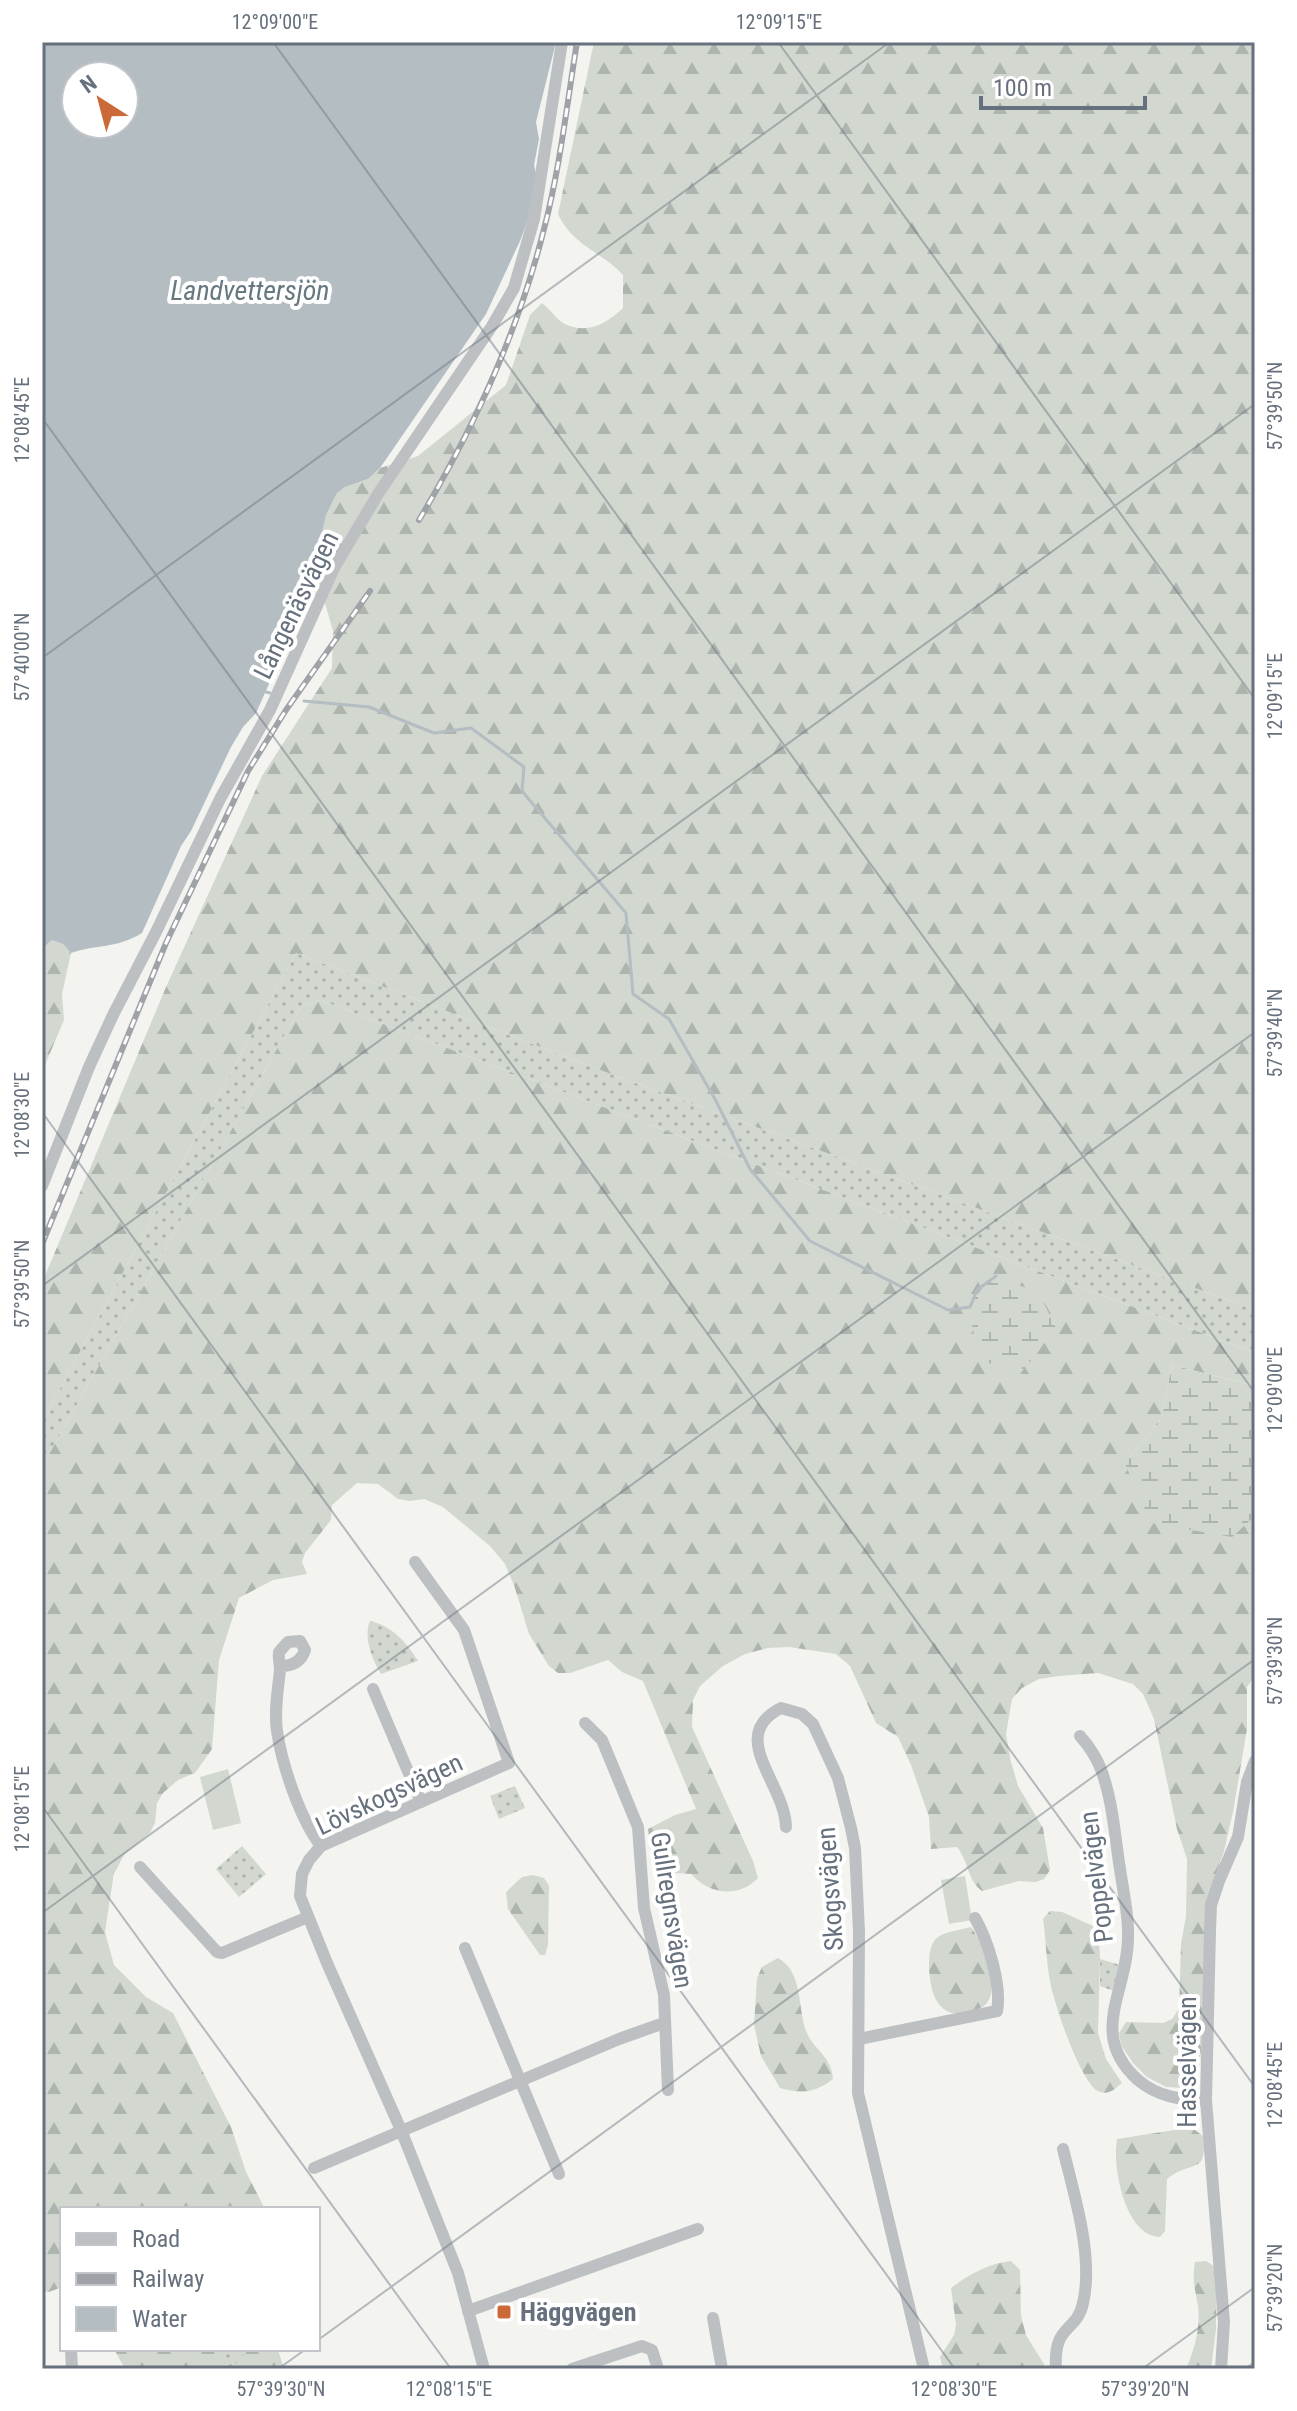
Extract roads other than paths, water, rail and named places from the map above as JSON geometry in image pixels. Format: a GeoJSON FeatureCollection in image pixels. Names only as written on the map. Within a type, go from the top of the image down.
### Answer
{"type":"FeatureCollection","features":[{"type":"Feature","properties":{"kind":"street","name":"Långenäsvägen"},"geometry":{"type":"LineString","coordinates":[[42,1186],[113,1015],[215,810],[270,710],[334,568],[378,494],[492,326],[514,288],[534,219],[562,42]]}},
{"type":"Feature","properties":{"kind":"street","name":"Lövskogsvägen"},"geometry":{"type":"LineString","coordinates":[[415,1562],[464,1630],[509,1763],[321,1846],[309,1860],[300,1883],[300,1896],[401,2130],[458,2273],[484,2369]]}},
{"type":"Feature","properties":{"kind":"street"},"geometry":{"type":"LineString","coordinates":[[281,1666],[276,1688],[277,1732],[299,1808],[308,1830],[321,1846]]}},
{"type":"Feature","properties":{"kind":"street"},"geometry":{"type":"LineString","coordinates":[[373,1689],[421,1802]]}},
{"type":"Feature","properties":{"kind":"street","name":"Skogsvägen"},"geometry":{"type":"LineString","coordinates":[[786,1827],[786,1810],[757,1743],[759,1725],[781,1708],[802,1714],[813,1724],[838,1778],[851,1828],[855,1848],[859,1932],[861,2108],[924,2369]]}},
{"type":"Feature","properties":{"kind":"street","name":"Gullregnsvägen"},"geometry":{"type":"LineString","coordinates":[[585,1723],[602,1740],[638,1827],[644,1908],[664,1995],[668,2090]]}},
{"type":"Feature","properties":{"kind":"street","name":"Poppelvägen"},"geometry":{"type":"LineString","coordinates":[[1080,1736],[1090,1747],[1103,1774],[1111,1809],[1128,1935],[1125,1966],[1112,2020],[1114,2048],[1131,2074],[1157,2094],[1206,2100]]}},
{"type":"Feature","properties":{"kind":"street","name":"Hasselvägen"},"geometry":{"type":"LineString","coordinates":[[1221,2369],[1224,2322],[1206,2100],[1211,1905],[1238,1837],[1247,1782],[1255,1761]]}},
{"type":"Feature","properties":{"kind":"street"},"geometry":{"type":"LineString","coordinates":[[140,1867],[217,1952],[222,1953],[308,1917]]}},
{"type":"Feature","properties":{"kind":"street"},"geometry":{"type":"LineString","coordinates":[[859,2039],[997,2011],[998,1994],[987,1942],[975,1918]]}},
{"type":"Feature","properties":{"kind":"street"},"geometry":{"type":"LineString","coordinates":[[465,1948],[559,2174]]}},
{"type":"Feature","properties":{"kind":"street","name":"Gullregnsvägen"},"geometry":{"type":"LineString","coordinates":[[401,2130],[664,2023]]}},
{"type":"Feature","properties":{"kind":"street"},"geometry":{"type":"LineString","coordinates":[[314,2168],[401,2130]]}},
{"type":"Feature","properties":{"kind":"street"},"geometry":{"type":"LineString","coordinates":[[1056,2369],[1057,2343],[1083,2307],[1085,2279],[1084,2253],[1063,2149]]}},
{"type":"Feature","properties":{"kind":"street"},"geometry":{"type":"LineString","coordinates":[[468,2311],[698,2229]]}},
{"type":"Feature","properties":{"kind":"street"},"geometry":{"type":"LineString","coordinates":[[713,2318],[722,2369]]}},
{"type":"Feature","properties":{"kind":"street"},"geometry":{"type":"LineString","coordinates":[[572,2369],[642,2346],[652,2350],[658,2369]]}},
{"type":"Feature","properties":{"kind":"water","name":"Landvettersjön"},"geometry":{"type":"Polygon","coordinates":[[[42,42],[556,42],[536,122],[539,139],[534,165],[536,174],[528,220],[520,241],[486,314],[380,468],[368,479],[337,493],[326,515],[308,597],[256,713],[231,747],[142,933],[124,942],[71,953],[63,944],[52,940],[42,949],[42,42]]]}},
{"type":"Feature","properties":{"kind":"waterway"},"geometry":{"type":"LineString","coordinates":[[266,692],[270,693]]}},
{"type":"Feature","properties":{"kind":"waterway"},"geometry":{"type":"LineString","coordinates":[[304,701],[369,707],[434,733],[471,728],[524,767],[522,790],[526,796],[626,913],[633,994],[669,1019],[750,1169],[810,1241],[948,1310],[970,1307],[977,1290],[996,1276]]}},
{"type":"Feature","properties":{"kind":"railway"},"geometry":{"type":"LineString","coordinates":[[419,520],[476,415],[521,305],[550,206],[577,42]]}},
{"type":"Feature","properties":{"kind":"railway"},"geometry":{"type":"LineString","coordinates":[[42,1244],[166,943],[248,771],[286,710],[370,591]]}},
{"type":"Feature","properties":{"kind":"place","name":"Häggvägen"},"geometry":{"type":"Point","coordinates":[504,2312]}}]}
